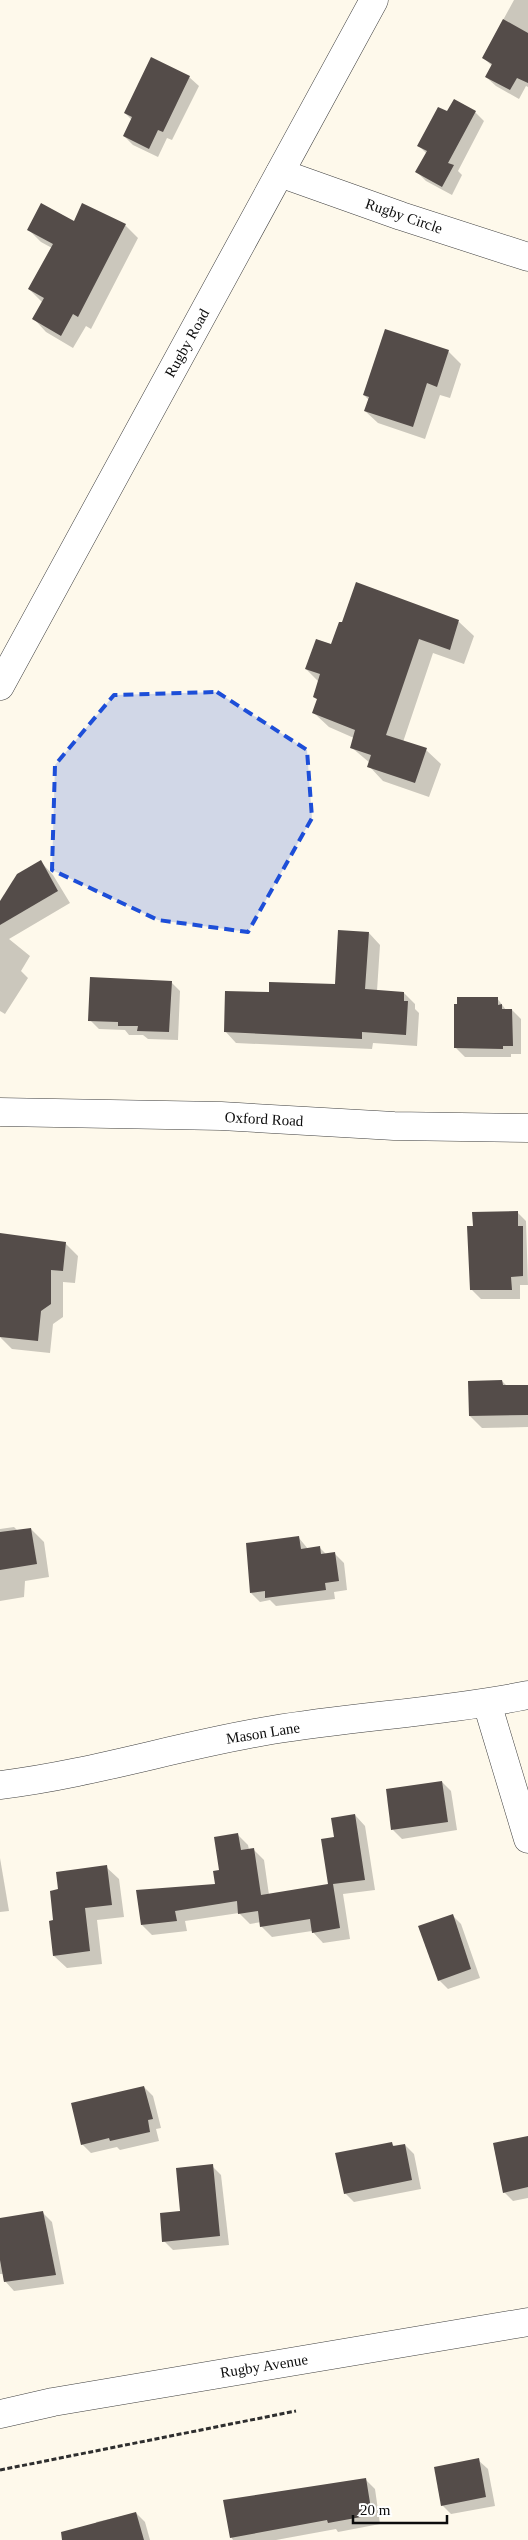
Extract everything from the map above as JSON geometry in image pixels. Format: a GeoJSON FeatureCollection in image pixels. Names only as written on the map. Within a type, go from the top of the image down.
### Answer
{"type":"FeatureCollection","features":[{"type":"Feature","properties":{"kind":"street","name":"Rugby Road"},"geometry":{"type":"LineString","coordinates":[[0,686],[374,0]]}},
{"type":"Feature","properties":{"kind":"street","name":"Rugby Circle"},"geometry":{"type":"LineString","coordinates":[[280,173],[401,216],[528,256]]}},
{"type":"Feature","properties":{"kind":"street","name":"Oxford Road"},"geometry":{"type":"LineString","coordinates":[[0,1112],[221,1116],[394,1126],[528,1128]]}},
{"type":"Feature","properties":{"kind":"street","name":"Mason Lane"},"geometry":{"type":"LineString","coordinates":[[0,1785],[102,1768],[192,1746],[273,1730],[487,1703],[528,1695]]}},
{"type":"Feature","properties":{"kind":"street"},"geometry":{"type":"LineString","coordinates":[[487,1703],[528,1839]]}},
{"type":"Feature","properties":{"kind":"street","name":"Rugby Avenue"},"geometry":{"type":"LineString","coordinates":[[0,2414],[53,2402],[528,2322]]}},
{"type":"Feature","properties":{"kind":"path"},"geometry":{"type":"LineString","coordinates":[[0,2470],[296,2411]]}},
{"type":"Feature","properties":{"kind":"highlighted area"},"geometry":{"type":"Polygon","coordinates":[[[217,692],[307,750],[312,818],[248,932],[158,920],[52,870],[55,765],[114,695],[217,692]]]}},
{"type":"Feature","properties":{"kind":"building"},"geometry":{"type":"Polygon","coordinates":[[[503,19],[528,33],[528,83],[517,78],[510,90],[485,77],[492,64],[482,58],[503,19]]]}},
{"type":"Feature","properties":{"kind":"building"},"geometry":{"type":"Polygon","coordinates":[[[151,57],[190,76],[163,132],[158,130],[149,149],[123,136],[132,117],[124,113],[151,57]]]}},
{"type":"Feature","properties":{"kind":"building"},"geometry":{"type":"Polygon","coordinates":[[[454,99],[476,111],[448,163],[454,165],[442,187],[415,172],[427,151],[417,146],[438,107],[447,111],[454,99]]]}},
{"type":"Feature","properties":{"kind":"building"},"geometry":{"type":"Polygon","coordinates":[[[41,203],[74,221],[82,203],[126,224],[78,317],[73,314],[61,336],[32,319],[44,298],[28,289],[53,244],[27,230],[41,203]]]}},
{"type":"Feature","properties":{"kind":"building"},"geometry":{"type":"Polygon","coordinates":[[[385,329],[449,350],[437,387],[427,383],[413,427],[364,411],[369,397],[363,395],[385,329]]]}},
{"type":"Feature","properties":{"kind":"building"},"geometry":{"type":"Polygon","coordinates":[[[356,582],[459,620],[450,650],[419,639],[386,735],[427,748],[415,783],[367,767],[371,755],[350,748],[355,730],[312,713],[317,699],[313,697],[320,674],[305,669],[316,639],[331,644],[339,622],[342,622],[356,582]]]}},
{"type":"Feature","properties":{"kind":"building"},"geometry":{"type":"Polygon","coordinates":[[[41,860],[58,891],[0,925],[0,901],[17,874],[41,860]]]}},
{"type":"Feature","properties":{"kind":"building"},"geometry":{"type":"Polygon","coordinates":[[[338,930],[369,932],[365,989],[404,992],[404,1001],[408,1001],[406,1035],[362,1032],[362,1039],[224,1032],[225,991],[269,992],[269,982],[335,984],[338,930]]]}},
{"type":"Feature","properties":{"kind":"building"},"geometry":{"type":"Polygon","coordinates":[[[90,977],[172,981],[169,1032],[137,1031],[138,1026],[118,1026],[118,1022],[88,1021],[90,977]]]}},
{"type":"Feature","properties":{"kind":"building"},"geometry":{"type":"Polygon","coordinates":[[[457,997],[498,997],[498,1005],[502,1004],[502,1009],[512,1009],[513,1046],[503,1046],[503,1049],[454,1048],[454,1004],[457,1004],[457,997]]]}},
{"type":"Feature","properties":{"kind":"building"},"geometry":{"type":"Polygon","coordinates":[[[518,1211],[518,1226],[523,1226],[523,1276],[511,1277],[512,1290],[470,1290],[467,1226],[473,1226],[472,1212],[518,1211]]]}},
{"type":"Feature","properties":{"kind":"building"},"geometry":{"type":"Polygon","coordinates":[[[0,1233],[66,1242],[63,1271],[51,1270],[51,1304],[41,1311],[38,1341],[0,1337],[0,1233]]]}},
{"type":"Feature","properties":{"kind":"building"},"geometry":{"type":"Polygon","coordinates":[[[502,1380],[503,1385],[528,1385],[528,1415],[469,1416],[468,1381],[502,1380]]]}},
{"type":"Feature","properties":{"kind":"building"},"geometry":{"type":"Polygon","coordinates":[[[31,1528],[37,1564],[0,1570],[0,1532],[31,1528]]]}},
{"type":"Feature","properties":{"kind":"building"},"geometry":{"type":"Polygon","coordinates":[[[299,1536],[301,1549],[320,1546],[321,1554],[335,1552],[339,1581],[325,1583],[326,1590],[265,1598],[265,1591],[250,1593],[246,1543],[299,1536]]]}},
{"type":"Feature","properties":{"kind":"building"},"geometry":{"type":"Polygon","coordinates":[[[442,1781],[448,1822],[391,1830],[386,1789],[442,1781]]]}},
{"type":"Feature","properties":{"kind":"building"},"geometry":{"type":"Polygon","coordinates":[[[355,1814],[365,1880],[333,1884],[340,1928],[312,1933],[310,1919],[260,1927],[258,1911],[238,1914],[237,1901],[175,1911],[177,1921],[141,1925],[136,1890],[215,1884],[213,1871],[219,1870],[214,1837],[238,1833],[241,1850],[254,1848],[261,1895],[328,1884],[321,1839],[334,1837],[331,1818],[355,1814]]]}},
{"type":"Feature","properties":{"kind":"building"},"geometry":{"type":"Polygon","coordinates":[[[107,1865],[112,1905],[85,1908],[90,1951],[53,1956],[49,1921],[53,1920],[50,1891],[58,1889],[56,1872],[107,1865]]]}},
{"type":"Feature","properties":{"kind":"building"},"geometry":{"type":"Polygon","coordinates":[[[453,1914],[471,1969],[438,1981],[418,1926],[453,1914]]]}},
{"type":"Feature","properties":{"kind":"building"},"geometry":{"type":"Polygon","coordinates":[[[144,2086],[153,2119],[148,2120],[150,2132],[110,2141],[109,2138],[81,2145],[71,2103],[144,2086]]]}},
{"type":"Feature","properties":{"kind":"building"},"geometry":{"type":"Polygon","coordinates":[[[528,2136],[528,2187],[503,2193],[493,2143],[528,2136]]]}},
{"type":"Feature","properties":{"kind":"building"},"geometry":{"type":"Polygon","coordinates":[[[392,2142],[393,2146],[405,2144],[412,2180],[344,2194],[335,2153],[392,2142]]]}},
{"type":"Feature","properties":{"kind":"building"},"geometry":{"type":"Polygon","coordinates":[[[213,2164],[220,2236],[162,2242],[160,2213],[180,2211],[176,2168],[213,2164]]]}},
{"type":"Feature","properties":{"kind":"building"},"geometry":{"type":"Polygon","coordinates":[[[43,2211],[56,2275],[4,2282],[0,2260],[0,2218],[43,2211]]]}},
{"type":"Feature","properties":{"kind":"building"},"geometry":{"type":"Polygon","coordinates":[[[479,2458],[486,2497],[441,2506],[434,2467],[479,2458]]]}},
{"type":"Feature","properties":{"kind":"building"},"geometry":{"type":"Polygon","coordinates":[[[366,2478],[372,2515],[328,2523],[327,2520],[230,2538],[223,2500],[366,2478]]]}},
{"type":"Feature","properties":{"kind":"building"},"geometry":{"type":"Polygon","coordinates":[[[136,2512],[144,2540],[62,2540],[61,2532],[136,2512]]]}}]}
